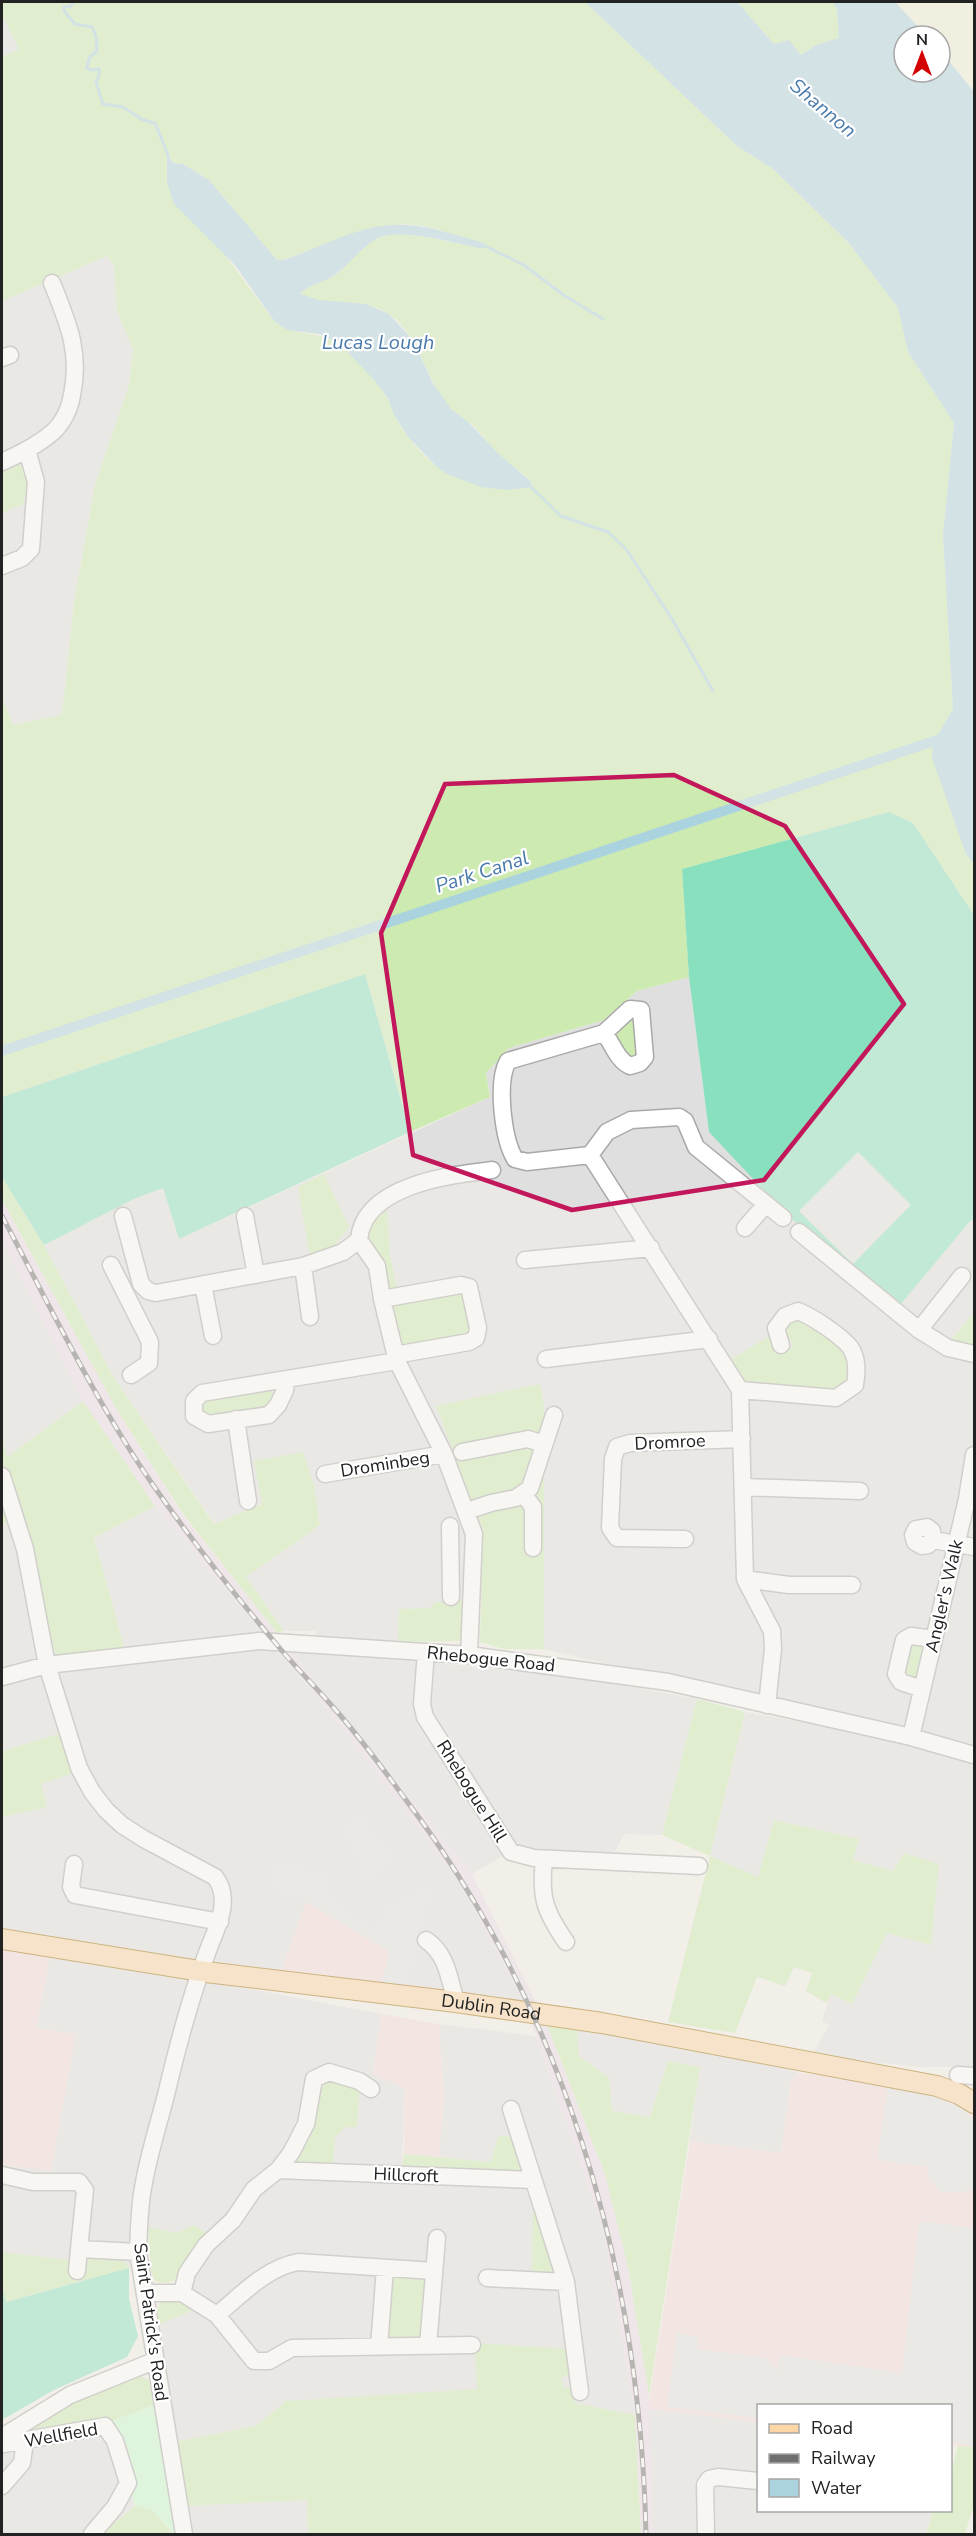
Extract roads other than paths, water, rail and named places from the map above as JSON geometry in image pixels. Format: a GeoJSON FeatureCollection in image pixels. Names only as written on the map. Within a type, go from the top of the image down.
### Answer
{"type":"FeatureCollection","features":[{"type":"Feature","properties":{"kind":"main road","name":"Dublin Road"},"geometry":{"type":"LineString","coordinates":[[2,1939],[200,1970],[456,2002],[620,2026],[913,2081],[959,2094],[975,2103]]}},
{"type":"Feature","properties":{"kind":"street"},"geometry":{"type":"LineString","coordinates":[[2,462],[27,450],[55,430],[70,408],[75,382],[76,359],[72,337],[52,284]]}},
{"type":"Feature","properties":{"kind":"street"},"geometry":{"type":"LineString","coordinates":[[2,566],[21,558],[31,549],[36,482],[27,450]]}},
{"type":"Feature","properties":{"kind":"street"},"geometry":{"type":"LineString","coordinates":[[604,1033],[508,1061],[503,1071],[502,1089],[509,1149],[515,1159],[527,1162],[590,1155],[608,1132],[631,1120],[680,1117],[686,1121],[696,1147],[783,1218]]}},
{"type":"Feature","properties":{"kind":"street"},"geometry":{"type":"LineString","coordinates":[[590,1155],[740,1390],[745,1579],[772,1631],[773,1649],[767,1705]]}},
{"type":"Feature","properties":{"kind":"street"},"geometry":{"type":"LineString","coordinates":[[123,1216],[141,1284],[148,1291],[156,1293],[303,1266],[343,1252],[359,1240],[363,1224],[375,1208],[394,1193],[446,1175],[492,1170]]}},
{"type":"Feature","properties":{"kind":"street"},"geometry":{"type":"LineString","coordinates":[[745,1228],[766,1204]]}},
{"type":"Feature","properties":{"kind":"street"},"geometry":{"type":"LineString","coordinates":[[245,1216],[256,1275]]}},
{"type":"Feature","properties":{"kind":"street"},"geometry":{"type":"LineString","coordinates":[[799,1232],[919,1330],[948,1348],[975,1354]]}},
{"type":"Feature","properties":{"kind":"street","name":"Drominbeg"},"geometry":{"type":"LineString","coordinates":[[359,1240],[377,1266],[396,1358],[444,1455],[474,1534],[469,1655]]}},
{"type":"Feature","properties":{"kind":"street"},"geometry":{"type":"LineString","coordinates":[[525,1260],[651,1248]]}},
{"type":"Feature","properties":{"kind":"street"},"geometry":{"type":"LineString","coordinates":[[111,1265],[150,1342],[149,1363],[131,1375]]}},
{"type":"Feature","properties":{"kind":"street"},"geometry":{"type":"LineString","coordinates":[[303,1266],[310,1317]]}},
{"type":"Feature","properties":{"kind":"street"},"geometry":{"type":"LineString","coordinates":[[919,1330],[962,1276]]}},
{"type":"Feature","properties":{"kind":"street"},"geometry":{"type":"LineString","coordinates":[[125,1293],[141,1284]]}},
{"type":"Feature","properties":{"kind":"street"},"geometry":{"type":"LineString","coordinates":[[203,1284],[213,1336]]}},
{"type":"Feature","properties":{"kind":"street"},"geometry":{"type":"LineString","coordinates":[[286,1379],[285,1390],[278,1405],[269,1414],[208,1424],[194,1416],[194,1401],[202,1393],[396,1358],[476,1338],[478,1328],[469,1287],[461,1285],[382,1299]]}},
{"type":"Feature","properties":{"kind":"street"},"geometry":{"type":"LineString","coordinates":[[740,1390],[836,1398],[855,1385],[857,1370],[850,1347],[809,1316],[798,1311],[785,1316],[776,1328],[781,1345]]}},
{"type":"Feature","properties":{"kind":"street"},"geometry":{"type":"LineString","coordinates":[[546,1359],[709,1339]]}},
{"type":"Feature","properties":{"kind":"street"},"geometry":{"type":"LineString","coordinates":[[467,1511],[524,1495],[530,1488],[554,1415]]}},
{"type":"Feature","properties":{"kind":"street"},"geometry":{"type":"LineString","coordinates":[[236,1419],[248,1501]]}},
{"type":"Feature","properties":{"kind":"street"},"geometry":{"type":"LineString","coordinates":[[462,1452],[528,1439],[544,1444]]}},
{"type":"Feature","properties":{"kind":"street","name":"Dromroe"},"geometry":{"type":"LineString","coordinates":[[685,1539],[617,1538],[610,1528],[613,1459],[617,1447],[630,1443],[742,1439]]}},
{"type":"Feature","properties":{"kind":"street","name":"Drominbeg"},"geometry":{"type":"LineString","coordinates":[[325,1474],[444,1455]]}},
{"type":"Feature","properties":{"kind":"street","name":"Angler's Walk"},"geometry":{"type":"LineString","coordinates":[[911,1737],[974,1464]]}},
{"type":"Feature","properties":{"kind":"street","name":"Saint Patrick's Road"},"geometry":{"type":"LineString","coordinates":[[2,1476],[25,1549],[47,1665],[79,1768],[92,1792],[122,1825],[215,1877],[222,1885],[224,1894],[220,1922],[200,1970],[177,2050],[143,2187],[138,2252],[184,2535]]}},
{"type":"Feature","properties":{"kind":"street"},"geometry":{"type":"LineString","coordinates":[[744,1487],[860,1491]]}},
{"type":"Feature","properties":{"kind":"street"},"geometry":{"type":"LineString","coordinates":[[524,1495],[532,1507],[533,1548]]}},
{"type":"Feature","properties":{"kind":"street"},"geometry":{"type":"LineString","coordinates":[[450,1526],[451,1597]]}},
{"type":"Feature","properties":{"kind":"street"},"geometry":{"type":"LineString","coordinates":[[933,1540],[975,1547]]}},
{"type":"Feature","properties":{"kind":"street"},"geometry":{"type":"LineString","coordinates":[[451,1561],[473,1560]]}},
{"type":"Feature","properties":{"kind":"street"},"geometry":{"type":"LineString","coordinates":[[745,1579],[789,1585],[852,1584]]}},
{"type":"Feature","properties":{"kind":"street"},"geometry":{"type":"LineString","coordinates":[[922,1689],[901,1682],[896,1674],[904,1640],[911,1636],[934,1639]]}},
{"type":"Feature","properties":{"kind":"street","name":"Rhebogue Road"},"geometry":{"type":"LineString","coordinates":[[2,1677],[47,1665],[259,1641],[469,1655],[668,1682],[911,1737],[975,1755]]}},
{"type":"Feature","properties":{"kind":"street","name":"Rhebogue Hill"},"geometry":{"type":"LineString","coordinates":[[426,1652],[422,1704],[425,1717],[511,1852],[544,1859],[699,1866]]}},
{"type":"Feature","properties":{"kind":"street"},"geometry":{"type":"LineString","coordinates":[[544,1859],[542,1896],[546,1910],[566,1942]]}},
{"type":"Feature","properties":{"kind":"street"},"geometry":{"type":"LineString","coordinates":[[74,1864],[71,1887],[75,1895],[220,1922]]}},
{"type":"Feature","properties":{"kind":"street"},"geometry":{"type":"LineString","coordinates":[[426,1940],[437,1947],[444,1958],[456,2002]]}},
{"type":"Feature","properties":{"kind":"street"},"geometry":{"type":"LineString","coordinates":[[182,2293],[187,2273],[206,2245],[233,2220],[255,2189],[278,2170],[291,2153],[306,2124],[314,2079],[329,2072],[359,2081],[370,2089]]}},
{"type":"Feature","properties":{"kind":"street"},"geometry":{"type":"LineString","coordinates":[[511,2109],[566,2282],[574,2384]]}},
{"type":"Feature","properties":{"kind":"street","name":"Hillcroft"},"geometry":{"type":"LineString","coordinates":[[278,2170],[533,2180]]}},
{"type":"Feature","properties":{"kind":"street"},"geometry":{"type":"LineString","coordinates":[[2,2175],[33,2182],[79,2182],[85,2190],[77,2271]]}},
{"type":"Feature","properties":{"kind":"street"},"geometry":{"type":"LineString","coordinates":[[428,2346],[437,2238]]}},
{"type":"Feature","properties":{"kind":"street"},"geometry":{"type":"LineString","coordinates":[[79,2249],[138,2252]]}},
{"type":"Feature","properties":{"kind":"street"},"geometry":{"type":"LineString","coordinates":[[217,2315],[269,2272],[283,2265],[298,2262],[434,2271]]}},
{"type":"Feature","properties":{"kind":"street"},"geometry":{"type":"LineString","coordinates":[[379,2348],[385,2268]]}},
{"type":"Feature","properties":{"kind":"street"},"geometry":{"type":"LineString","coordinates":[[487,2278],[566,2282]]}},
{"type":"Feature","properties":{"kind":"street"},"geometry":{"type":"LineString","coordinates":[[145,2293],[182,2293],[217,2315],[254,2361],[269,2361],[292,2348],[472,2345]]}},
{"type":"Feature","properties":{"kind":"street"},"geometry":{"type":"LineString","coordinates":[[2,2437],[70,2395],[154,2361]]}},
{"type":"Feature","properties":{"kind":"street","name":"Wellfield"},"geometry":{"type":"LineString","coordinates":[[2,2442],[4,2444],[26,2441],[105,2426],[115,2441],[128,2483],[115,2507],[92,2535]]}},
{"type":"Feature","properties":{"kind":"street"},"geometry":{"type":"LineString","coordinates":[[2,2486],[22,2463],[26,2441]]}},
{"type":"Feature","properties":{"kind":"street"},"geometry":{"type":"LineString","coordinates":[[706,2535],[705,2485],[709,2479],[718,2477],[757,2481]]}},
{"type":"Feature","properties":{"kind":"water","name":"Shannon"},"geometry":{"type":"Polygon","coordinates":[[[585,2],[737,2],[774,44],[789,40],[801,55],[816,45],[839,38],[837,9],[833,2],[895,2],[916,24],[892,24],[892,84],[952,84],[952,65],[974,92],[974,864],[966,854],[932,758],[933,743],[953,709],[943,535],[954,423],[908,352],[898,308],[848,242],[773,169],[737,146],[585,2]]]}},
{"type":"Feature","properties":{"kind":"water","name":"Lucas Lough"},"geometry":{"type":"Polygon","coordinates":[[[167,153],[173,163],[183,164],[209,180],[277,260],[284,260],[348,235],[386,225],[429,228],[487,245],[479,248],[410,235],[384,236],[374,240],[336,274],[300,294],[319,300],[366,304],[389,314],[414,341],[432,382],[451,409],[467,421],[499,454],[530,481],[532,487],[507,490],[481,487],[447,474],[409,438],[394,415],[388,398],[340,344],[319,334],[288,330],[275,322],[235,265],[174,204],[167,182],[167,153]]]}},
{"type":"Feature","properties":{"kind":"waterway"},"geometry":{"type":"LineString","coordinates":[[73,2],[71,6],[64,7],[64,11],[75,24],[92,27],[96,36],[97,51],[89,58],[87,68],[99,69],[96,82],[103,104],[123,107],[143,120],[155,123],[168,155]]}},
{"type":"Feature","properties":{"kind":"waterway"},"geometry":{"type":"LineString","coordinates":[[485,246],[524,265],[565,296],[603,319]]}},
{"type":"Feature","properties":{"kind":"waterway"},"geometry":{"type":"LineString","coordinates":[[529,485],[561,516],[608,532],[626,549],[672,619],[713,691]]}},
{"type":"Feature","properties":{"kind":"waterway","name":"Park Canal"},"geometry":{"type":"LineString","coordinates":[[2,1051],[946,737]]}},
{"type":"Feature","properties":{"kind":"railway"},"geometry":{"type":"LineString","coordinates":[[2,1216],[92,1387],[153,1485],[245,1607],[342,1718],[386,1773],[460,1878],[508,1964],[549,2053],[583,2146],[609,2240],[628,2337],[640,2435],[646,2534]]}}]}
